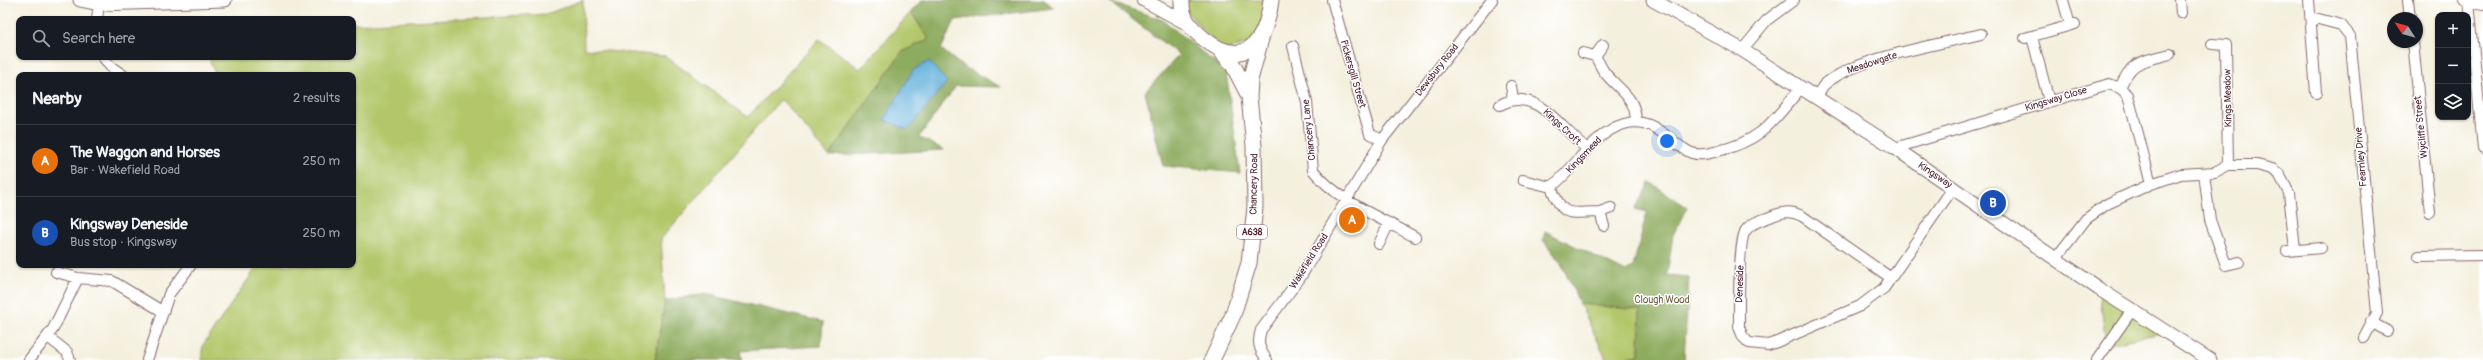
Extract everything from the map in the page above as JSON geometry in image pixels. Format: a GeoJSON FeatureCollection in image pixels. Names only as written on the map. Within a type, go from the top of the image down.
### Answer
{"type":"FeatureCollection","features":[{"type":"Feature","properties":{"kind":"highway"},"geometry":{"type":"LineString","coordinates":[[1182,0],[1183,13],[1188,24]]}},
{"type":"Feature","properties":{"kind":"highway","name":"A638"},"geometry":{"type":"LineString","coordinates":[[1262,35],[1271,0]]}},
{"type":"Feature","properties":{"kind":"highway","name":"A638"},"geometry":{"type":"LineString","coordinates":[[1188,24],[1221,51]]}},
{"type":"Feature","properties":{"kind":"highway"},"geometry":{"type":"LineString","coordinates":[[1221,51],[1236,53],[1244,51],[1252,47],[1262,35]]}},
{"type":"Feature","properties":{"kind":"highway","name":"Chancery Road"},"geometry":{"type":"LineString","coordinates":[[1212,360],[1233,315],[1249,263],[1254,207],[1254,146],[1249,97],[1250,80],[1262,35]]}},
{"type":"Feature","properties":{"kind":"highway","name":"Chancery Road"},"geometry":{"type":"LineString","coordinates":[[1221,51],[1233,65],[1249,97]]}},
{"type":"Feature","properties":{"kind":"main road"},"geometry":{"type":"LineString","coordinates":[[80,0],[99,4],[148,1],[225,0]]}},
{"type":"Feature","properties":{"kind":"main road"},"geometry":{"type":"LineString","coordinates":[[1144,0],[1188,24]]}},
{"type":"Feature","properties":{"kind":"main road","name":"Kingsway"},"geometry":{"type":"LineString","coordinates":[[1656,1],[1742,50],[1800,89],[1817,98],[1895,148],[2132,310],[2210,360]]}},
{"type":"Feature","properties":{"kind":"street","name":"Pickersgill Street"},"geometry":{"type":"LineString","coordinates":[[1332,0],[1370,134],[1382,140]]}},
{"type":"Feature","properties":{"kind":"street","name":"Dewsbury Road"},"geometry":{"type":"LineString","coordinates":[[1382,140],[1492,0]]}},
{"type":"Feature","properties":{"kind":"street"},"geometry":{"type":"LineString","coordinates":[[1742,50],[1767,20],[1794,0]]}},
{"type":"Feature","properties":{"kind":"street"},"geometry":{"type":"LineString","coordinates":[[2049,101],[2028,38],[2072,24],[2063,0]]}},
{"type":"Feature","properties":{"kind":"street"},"geometry":{"type":"LineString","coordinates":[[2180,0],[2180,13]]}},
{"type":"Feature","properties":{"kind":"street"},"geometry":{"type":"LineString","coordinates":[[2309,0],[2316,93]]}},
{"type":"Feature","properties":{"kind":"street"},"geometry":{"type":"LineString","coordinates":[[2408,0],[2409,12]]}},
{"type":"Feature","properties":{"kind":"street"},"geometry":{"type":"LineString","coordinates":[[2482,3],[2467,0],[2483,148]]}},
{"type":"Feature","properties":{"kind":"street"},"geometry":{"type":"LineString","coordinates":[[97,16],[99,4]]}},
{"type":"Feature","properties":{"kind":"street","name":"Fearnley Drive"},"geometry":{"type":"LineString","coordinates":[[2311,18],[2341,25],[2350,36],[2377,313],[2364,338]]}},
{"type":"Feature","properties":{"kind":"street","name":"Meadowgate"},"geometry":{"type":"LineString","coordinates":[[1817,98],[1822,86],[1844,72],[1873,61],[1982,34]]}},
{"type":"Feature","properties":{"kind":"street","name":"Kings Meadow"},"geometry":{"type":"LineString","coordinates":[[2212,44],[2226,45],[2228,165]]}},
{"type":"Feature","properties":{"kind":"street"},"geometry":{"type":"LineString","coordinates":[[1595,56],[1603,45]]}},
{"type":"Feature","properties":{"kind":"street","name":"Chancery Lane"},"geometry":{"type":"LineString","coordinates":[[1293,46],[1307,102],[1313,170],[1319,178],[1347,199],[1415,237]]}},
{"type":"Feature","properties":{"kind":"street","name":"Wycliffe Street"},"geometry":{"type":"LineString","coordinates":[[2414,48],[2430,212]]}},
{"type":"Feature","properties":{"kind":"street"},"geometry":{"type":"LineString","coordinates":[[1583,53],[1595,56],[1605,73],[1632,101],[1636,112],[1636,122],[1652,126],[1660,130],[1686,151],[1698,155],[1747,143],[1772,124],[1800,89]]}},
{"type":"Feature","properties":{"kind":"street"},"geometry":{"type":"LineString","coordinates":[[2151,184],[2130,101],[2128,95],[2120,88],[2126,73],[2133,65],[2170,54]]}},
{"type":"Feature","properties":{"kind":"street"},"geometry":{"type":"LineString","coordinates":[[105,60],[118,72]]}},
{"type":"Feature","properties":{"kind":"street","name":"Kingsway Close"},"geometry":{"type":"LineString","coordinates":[[1895,148],[2104,84],[2120,88]]}},
{"type":"Feature","properties":{"kind":"street"},"geometry":{"type":"LineString","coordinates":[[1500,105],[1513,99],[1511,86]]}},
{"type":"Feature","properties":{"kind":"street","name":"Kings Croft"},"geometry":{"type":"LineString","coordinates":[[1513,99],[1530,102],[1545,109],[1569,135],[1588,149]]}},
{"type":"Feature","properties":{"kind":"street","name":"Kingsmead"},"geometry":{"type":"LineString","coordinates":[[1551,187],[1576,164],[1588,149],[1609,131],[1625,124],[1636,122]]}},
{"type":"Feature","properties":{"kind":"street","name":"Wakefield Road"},"geometry":{"type":"LineString","coordinates":[[1267,360],[1259,346],[1258,340],[1261,330],[1300,278],[1382,140]]}},
{"type":"Feature","properties":{"kind":"street"},"geometry":{"type":"LineString","coordinates":[[2056,258],[2077,229],[2096,211],[2151,184],[2180,174],[2204,173],[2219,170],[2228,165],[2257,165],[2272,169],[2279,174],[2289,193],[2291,250],[2321,248]]}},
{"type":"Feature","properties":{"kind":"street"},"geometry":{"type":"LineString","coordinates":[[2204,173],[2210,220],[2226,265],[2239,262]]}},
{"type":"Feature","properties":{"kind":"street"},"geometry":{"type":"LineString","coordinates":[[1523,180],[1551,187],[1557,203],[1569,212],[1600,212],[1611,208]]}},
{"type":"Feature","properties":{"kind":"street","name":"Deneside"},"geometry":{"type":"LineString","coordinates":[[1891,278],[1802,216],[1793,212],[1778,213],[1750,226],[1744,231],[1741,248],[1739,327],[1743,337],[1749,343],[1768,345],[1860,306],[1873,298],[1891,278],[1953,188]]}},
{"type":"Feature","properties":{"kind":"street"},"geometry":{"type":"LineString","coordinates":[[1600,212],[1604,226]]}},
{"type":"Feature","properties":{"kind":"street"},"geometry":{"type":"LineString","coordinates":[[1379,244],[1389,223]]}},
{"type":"Feature","properties":{"kind":"street"},"geometry":{"type":"LineString","coordinates":[[2419,256],[2483,255]]}},
{"type":"Feature","properties":{"kind":"street"},"geometry":{"type":"LineString","coordinates":[[147,360],[162,311],[169,294],[189,268]]}},
{"type":"Feature","properties":{"kind":"street"},"geometry":{"type":"LineString","coordinates":[[56,272],[78,278],[112,282],[162,311]]}},
{"type":"Feature","properties":{"kind":"street"},"geometry":{"type":"LineString","coordinates":[[29,360],[48,337],[78,278]]}},
{"type":"Feature","properties":{"kind":"street"},"geometry":{"type":"LineString","coordinates":[[2097,360],[2132,310]]}},
{"type":"Feature","properties":{"kind":"street"},"geometry":{"type":"LineString","coordinates":[[2371,322],[2387,332]]}},
{"type":"Feature","properties":{"kind":"street"},"geometry":{"type":"LineString","coordinates":[[48,337],[67,352],[70,360]]}},
{"type":"Feature","properties":{"kind":"green space"},"geometry":{"type":"Polygon","coordinates":[[[583,0],[584,49],[665,56],[748,117],[819,39],[860,69],[911,12],[929,39],[902,52],[829,156],[781,99],[661,239],[665,301],[655,360],[201,360],[203,345],[256,268],[356,268],[356,72],[215,72],[209,60],[356,60],[356,24],[547,14],[583,0]]]}},
{"type":"Feature","properties":{"kind":"green space"},"geometry":{"type":"Polygon","coordinates":[[[922,0],[1044,0],[1054,8],[955,20],[941,49],[962,66],[1001,87],[956,86],[919,137],[944,150],[829,156],[902,52],[929,39],[911,12],[922,0]]]}},
{"type":"Feature","properties":{"kind":"green space"},"geometry":{"type":"Polygon","coordinates":[[[1182,0],[1271,0],[1258,42],[1221,51],[1182,6],[1182,0]]]}},
{"type":"Feature","properties":{"kind":"green space"},"geometry":{"type":"Polygon","coordinates":[[[1110,2],[1163,20],[1226,72],[1240,173],[1163,166],[1145,92],[1179,55],[1110,2]]]}},
{"type":"Feature","properties":{"kind":"green space","name":"Clough Wood"},"geometry":{"type":"Polygon","coordinates":[[[1650,182],[1687,207],[1673,235],[1667,275],[1689,277],[1684,360],[1612,360],[1639,355],[1640,310],[1580,304],[1561,263],[1543,240],[1545,231],[1626,272],[1633,267],[1647,212],[1635,209],[1650,182]]]}},
{"type":"Feature","properties":{"kind":"green space"},"geometry":{"type":"Polygon","coordinates":[[[2099,289],[2165,332],[2106,345],[2099,289]]]}},
{"type":"Feature","properties":{"kind":"green space"},"geometry":{"type":"Polygon","coordinates":[[[705,294],[823,322],[821,346],[740,351],[742,360],[655,360],[665,301],[705,294]]]}},
{"type":"Feature","properties":{"kind":"green space"},"geometry":{"type":"Polygon","coordinates":[[[1580,304],[1640,310],[1639,355],[1607,360],[1580,304]]]}},
{"type":"Feature","properties":{"kind":"water"},"geometry":{"type":"Polygon","coordinates":[[[929,61],[947,82],[908,130],[884,120],[913,70],[929,61]]]}},
{"type":"Feature","properties":{"kind":"place","name":"Kingsway Deneside"},"geometry":{"type":"Point","coordinates":[1993,203]}},
{"type":"Feature","properties":{"kind":"place","name":"The Waggon and Horses"},"geometry":{"type":"Point","coordinates":[1352,220]}}]}
